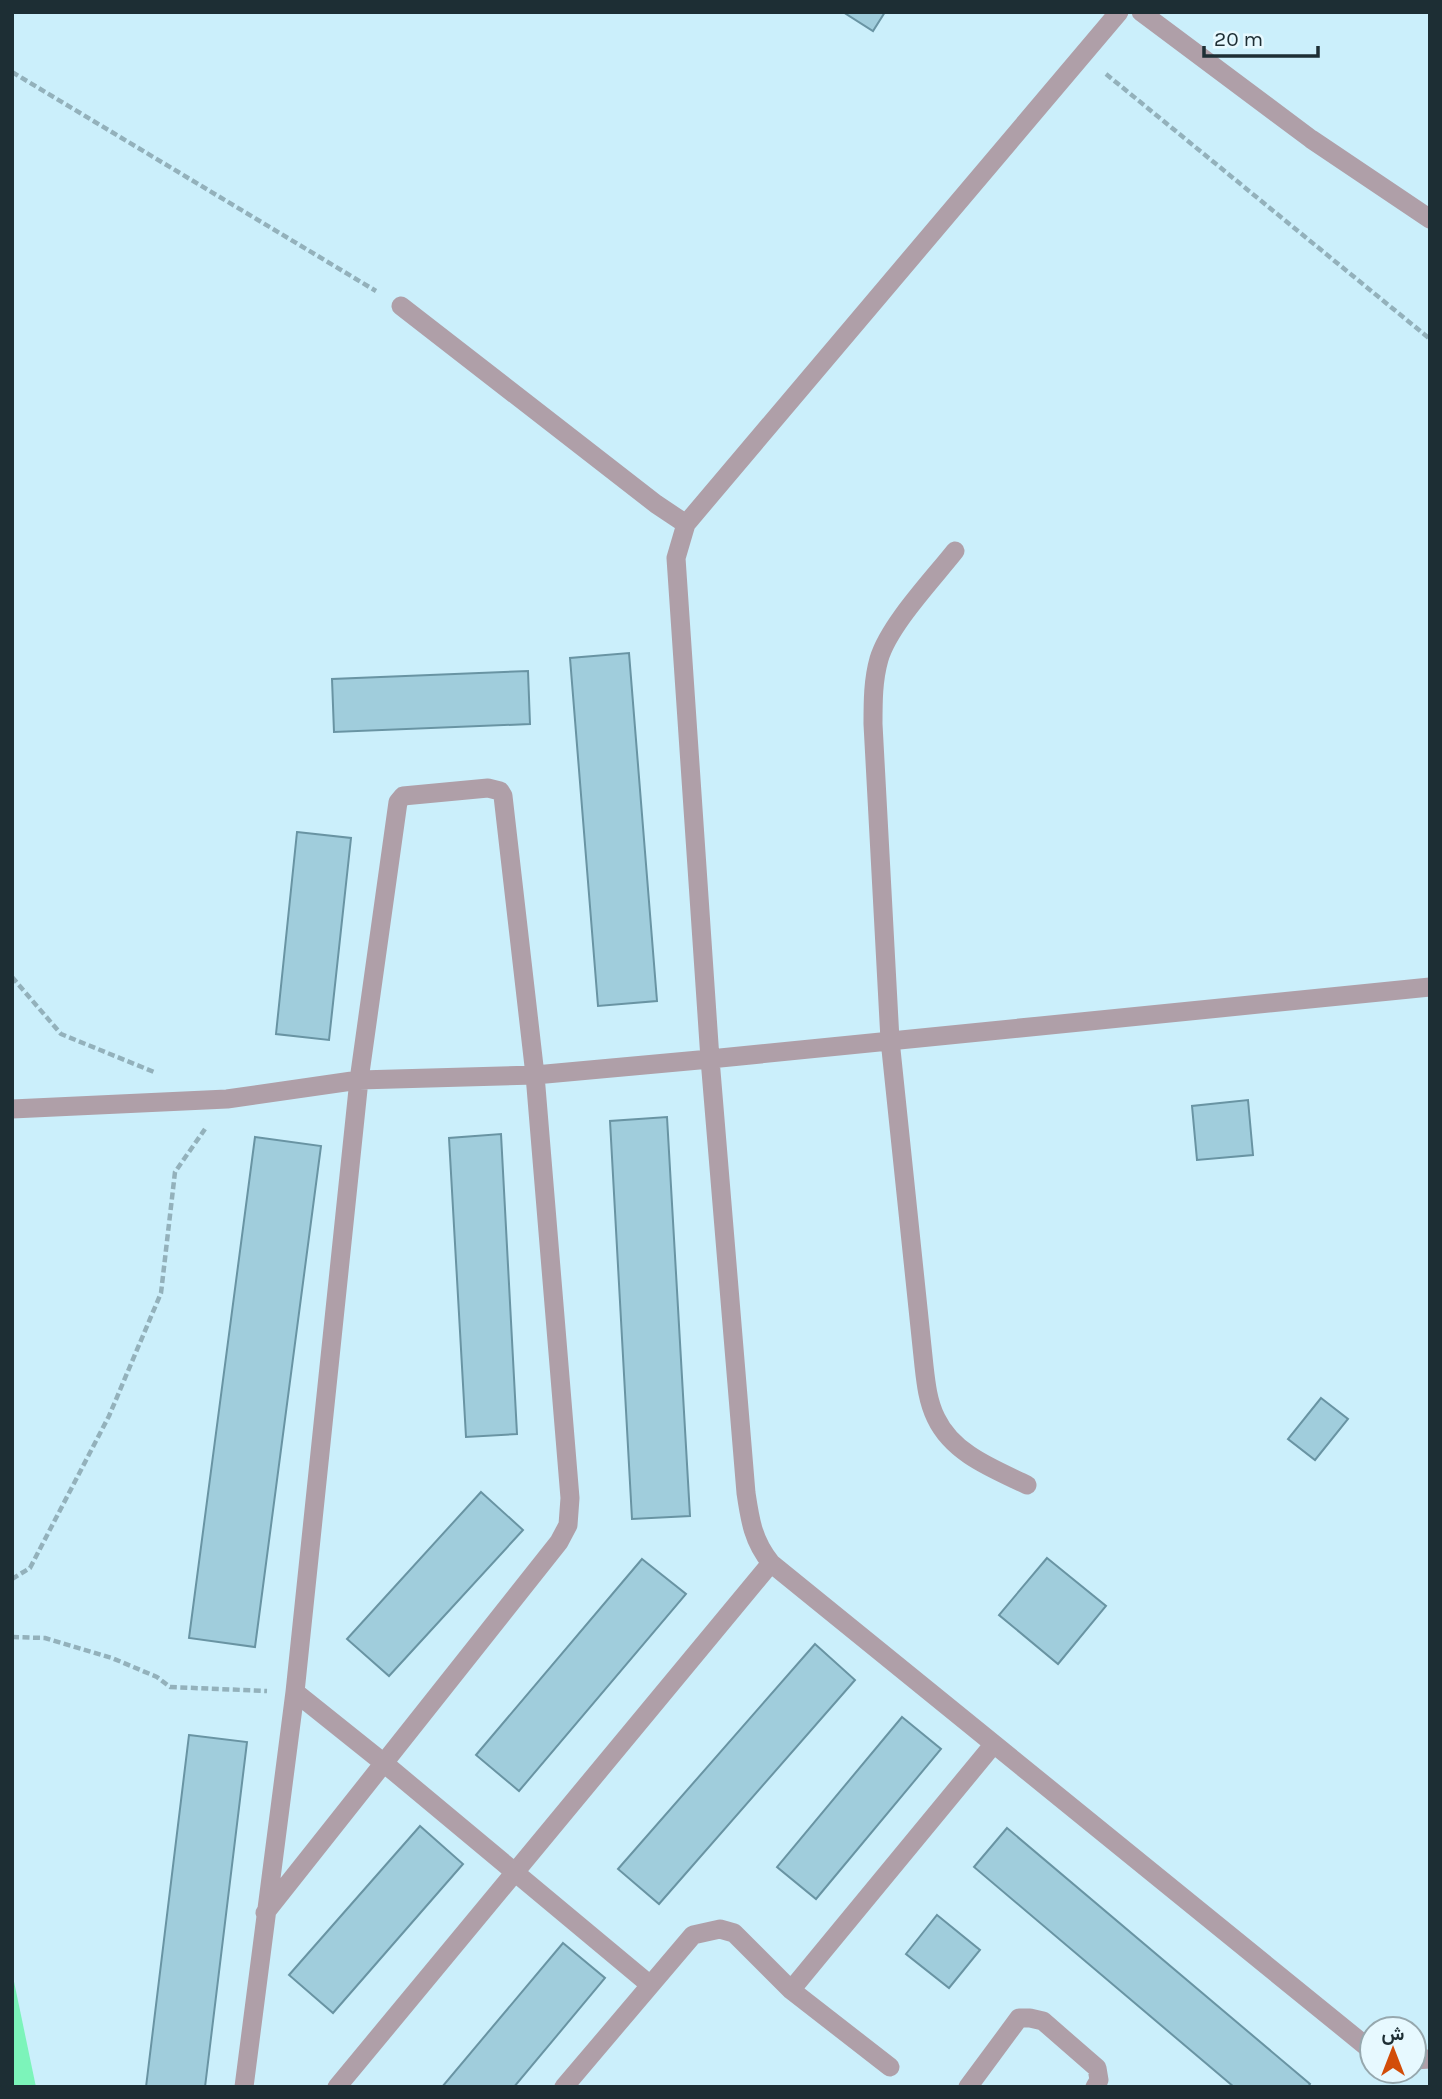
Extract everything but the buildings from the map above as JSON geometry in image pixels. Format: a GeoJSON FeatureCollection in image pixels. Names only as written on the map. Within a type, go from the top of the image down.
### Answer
{"type":"FeatureCollection","features":[{"type":"Feature","properties":{"kind":"street"},"geometry":{"type":"LineString","coordinates":[[1119,12],[686,524],[676,558],[710,1059],[746,1493],[751,1527],[758,1548],[771,1563],[1358,2039]]}},
{"type":"Feature","properties":{"kind":"street"},"geometry":{"type":"LineString","coordinates":[[1142,12],[1311,139],[1430,219]]}},
{"type":"Feature","properties":{"kind":"street"},"geometry":{"type":"LineString","coordinates":[[401,306],[656,504],[686,524]]}},
{"type":"Feature","properties":{"kind":"street"},"geometry":{"type":"LineString","coordinates":[[955,551],[894,629],[880,656],[873,687],[890,1040],[929,1399],[937,1421],[957,1445],[979,1462],[1027,1485]]}},
{"type":"Feature","properties":{"kind":"street"},"geometry":{"type":"LineString","coordinates":[[244,2087],[265,1913],[295,1692],[359,1080],[398,802],[404,796],[488,788],[499,791],[503,796],[535,1075],[570,1498],[568,1525],[559,1542],[265,1913]]}},
{"type":"Feature","properties":{"kind":"street"},"geometry":{"type":"LineString","coordinates":[[12,1109],[226,1099],[359,1080],[535,1075],[1430,987]]}},
{"type":"Feature","properties":{"kind":"street"},"geometry":{"type":"LineString","coordinates":[[337,2087],[771,1563]]}},
{"type":"Feature","properties":{"kind":"street"},"geometry":{"type":"LineString","coordinates":[[295,1692],[649,1984]]}},
{"type":"Feature","properties":{"kind":"street"},"geometry":{"type":"LineString","coordinates":[[791,1990],[993,1745]]}},
{"type":"Feature","properties":{"kind":"street"},"geometry":{"type":"LineString","coordinates":[[564,2087],[693,1935],[720,1929],[734,1933],[791,1990],[890,2067]]}},
{"type":"Feature","properties":{"kind":"street"},"geometry":{"type":"LineString","coordinates":[[968,2087],[1019,2018],[1030,2018],[1043,2021],[1097,2068],[1099,2080],[1095,2087]]}},
{"type":"Feature","properties":{"kind":"path"},"geometry":{"type":"LineString","coordinates":[[1083,55],[1430,339]]}},
{"type":"Feature","properties":{"kind":"path"},"geometry":{"type":"LineString","coordinates":[[12,72],[401,306]]}},
{"type":"Feature","properties":{"kind":"path"},"geometry":{"type":"LineString","coordinates":[[12,977],[61,1034],[163,1076]]}},
{"type":"Feature","properties":{"kind":"path"},"geometry":{"type":"LineString","coordinates":[[12,1579],[30,1568],[109,1416],[161,1293],[175,1172],[226,1099]]}},
{"type":"Feature","properties":{"kind":"path"},"geometry":{"type":"LineString","coordinates":[[12,1637],[45,1637],[112,1658],[157,1677],[170,1687],[295,1692]]}},
{"type":"Feature","properties":{"kind":"green space"},"geometry":{"type":"Polygon","coordinates":[[[12,1972],[36,2087],[12,2087],[12,1972]]]}}]}
